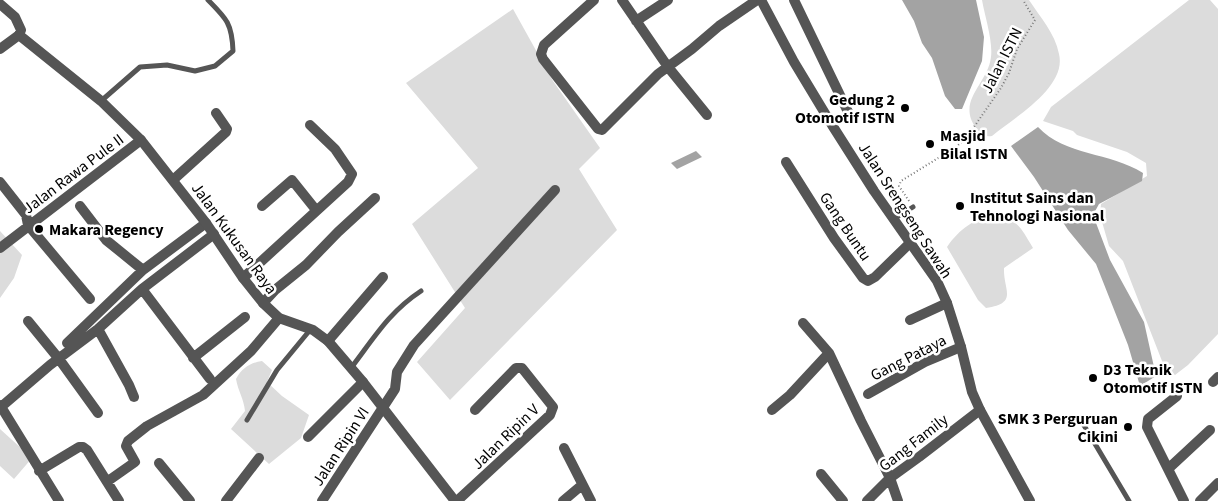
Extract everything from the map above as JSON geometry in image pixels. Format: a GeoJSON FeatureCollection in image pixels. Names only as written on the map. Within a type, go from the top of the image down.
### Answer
{"type":"FeatureCollection","features":[{"type":"Feature","properties":{"kind":"street"},"geometry":{"type":"LineString","coordinates":[[594,0],[544,45],[541,54],[598,129],[602,130],[658,74],[719,26],[757,0]]}},
{"type":"Feature","properties":{"kind":"street"},"geometry":{"type":"LineString","coordinates":[[622,0],[668,66],[707,115]]}},
{"type":"Feature","properties":{"kind":"street"},"geometry":{"type":"LineString","coordinates":[[636,21],[668,0]]}},
{"type":"Feature","properties":{"kind":"street","name":"Jalan Srengseng Sawah"},"geometry":{"type":"LineString","coordinates":[[761,0],[794,62],[832,125],[937,280],[947,303],[961,347],[972,392],[1030,501]]}},
{"type":"Feature","properties":{"kind":"street"},"geometry":{"type":"LineString","coordinates":[[794,0],[850,116]]}},
{"type":"Feature","properties":{"kind":"street"},"geometry":{"type":"LineString","coordinates":[[0,4],[15,17],[21,30],[19,35],[0,49]]}},
{"type":"Feature","properties":{"kind":"street","name":"Jalan Kukusan Raya"},"geometry":{"type":"LineString","coordinates":[[19,35],[101,101],[141,140],[206,223],[243,278],[263,303],[279,318],[311,329],[328,341],[364,382],[456,501]]}},
{"type":"Feature","properties":{"kind":"street"},"geometry":{"type":"LineString","coordinates":[[173,180],[226,132],[227,129],[216,112]]}},
{"type":"Feature","properties":{"kind":"street"},"geometry":{"type":"LineString","coordinates":[[243,278],[348,182],[352,174],[335,149],[310,125]]}},
{"type":"Feature","properties":{"kind":"street","name":"Jalan Rawa Pule II"},"geometry":{"type":"LineString","coordinates":[[0,248],[141,140]]}},
{"type":"Feature","properties":{"kind":"street","name":"Gang Buntu"},"geometry":{"type":"LineString","coordinates":[[786,162],[834,238],[863,278],[868,281],[875,277],[911,242]]}},
{"type":"Feature","properties":{"kind":"street"},"geometry":{"type":"LineString","coordinates":[[262,206],[292,180],[316,210]]}},
{"type":"Feature","properties":{"kind":"street"},"geometry":{"type":"LineString","coordinates":[[0,182],[26,215],[28,226],[90,299]]}},
{"type":"Feature","properties":{"kind":"street","name":"Jalan Ripin VI"},"geometry":{"type":"LineString","coordinates":[[322,501],[395,389],[397,372],[414,345],[555,190]]}},
{"type":"Feature","properties":{"kind":"street"},"geometry":{"type":"LineString","coordinates":[[263,303],[375,198]]}},
{"type":"Feature","properties":{"kind":"street"},"geometry":{"type":"LineString","coordinates":[[80,206],[106,240],[143,270]]}},
{"type":"Feature","properties":{"kind":"street"},"geometry":{"type":"LineString","coordinates":[[67,343],[143,270],[206,223]]}},
{"type":"Feature","properties":{"kind":"street"},"geometry":{"type":"LineString","coordinates":[[59,501],[1,406],[98,328],[142,289],[214,234]]}},
{"type":"Feature","properties":{"kind":"street"},"geometry":{"type":"LineString","coordinates":[[328,341],[383,277]]}},
{"type":"Feature","properties":{"kind":"street"},"geometry":{"type":"LineString","coordinates":[[142,289],[210,379]]}},
{"type":"Feature","properties":{"kind":"street"},"geometry":{"type":"LineString","coordinates":[[910,320],[947,303]]}},
{"type":"Feature","properties":{"kind":"street"},"geometry":{"type":"LineString","coordinates":[[193,358],[245,317]]}},
{"type":"Feature","properties":{"kind":"street"},"geometry":{"type":"LineString","coordinates":[[108,481],[135,462],[126,446],[128,441],[147,426],[202,395],[251,351],[279,318]]}},
{"type":"Feature","properties":{"kind":"street"},"geometry":{"type":"LineString","coordinates":[[28,321],[98,414]]}},
{"type":"Feature","properties":{"kind":"street"},"geometry":{"type":"LineString","coordinates":[[803,323],[829,353],[864,429],[890,478],[898,501]]}},
{"type":"Feature","properties":{"kind":"street"},"geometry":{"type":"LineString","coordinates":[[98,328],[130,385],[134,398]]}},
{"type":"Feature","properties":{"kind":"street","name":"Gang Pataya"},"geometry":{"type":"LineString","coordinates":[[868,394],[925,362],[961,347]]}},
{"type":"Feature","properties":{"kind":"street"},"geometry":{"type":"LineString","coordinates":[[772,410],[790,395],[829,353]]}},
{"type":"Feature","properties":{"kind":"street","name":"Jalan Ripin V"},"geometry":{"type":"LineString","coordinates":[[456,501],[550,415],[552,407],[522,368],[519,367],[475,410]]}},
{"type":"Feature","properties":{"kind":"street"},"geometry":{"type":"LineString","coordinates":[[308,438],[364,382]]}},
{"type":"Feature","properties":{"kind":"street"},"geometry":{"type":"LineString","coordinates":[[1177,396],[1148,419],[1147,427],[1184,501]]}},
{"type":"Feature","properties":{"kind":"street","name":"Gang Family"},"geometry":{"type":"LineString","coordinates":[[867,501],[890,478],[980,410]]}},
{"type":"Feature","properties":{"kind":"street"},"geometry":{"type":"LineString","coordinates":[[1168,469],[1210,430]]}},
{"type":"Feature","properties":{"kind":"street"},"geometry":{"type":"LineString","coordinates":[[39,471],[79,447],[83,447],[108,481],[119,501]]}},
{"type":"Feature","properties":{"kind":"street"},"geometry":{"type":"LineString","coordinates":[[564,448],[591,501]]}},
{"type":"Feature","properties":{"kind":"street"},"geometry":{"type":"LineString","coordinates":[[227,501],[259,458]]}},
{"type":"Feature","properties":{"kind":"street"},"geometry":{"type":"LineString","coordinates":[[159,463],[190,501]]}},
{"type":"Feature","properties":{"kind":"street"},"geometry":{"type":"LineString","coordinates":[[821,474],[843,501]]}},
{"type":"Feature","properties":{"kind":"street"},"geometry":{"type":"LineString","coordinates":[[1200,501],[1218,483]]}},
{"type":"Feature","properties":{"kind":"street"},"geometry":{"type":"LineString","coordinates":[[563,501],[582,485]]}},
{"type":"Feature","properties":{"kind":"lane"},"geometry":{"type":"LineString","coordinates":[[101,101],[140,67],[167,64],[196,70],[215,66],[232,51],[232,32],[224,16],[208,0]]}},
{"type":"Feature","properties":{"kind":"lane"},"geometry":{"type":"LineString","coordinates":[[894,219],[913,207]]}},
{"type":"Feature","properties":{"kind":"lane"},"geometry":{"type":"LineString","coordinates":[[351,368],[386,320],[408,300],[421,292]]}},
{"type":"Feature","properties":{"kind":"lane"},"geometry":{"type":"LineString","coordinates":[[247,420],[277,370],[311,329]]}},
{"type":"Feature","properties":{"kind":"lane"},"geometry":{"type":"LineString","coordinates":[[1082,422],[1129,501]]}},
{"type":"Feature","properties":{"kind":"path","name":"Jalan ISTN"},"geometry":{"type":"LineString","coordinates":[[913,207],[899,186],[900,183],[956,148],[967,137],[996,97],[1009,73],[1017,49],[1035,20],[1023,0]]}},
{"type":"Feature","properties":{"kind":"shaded area"},"geometry":{"type":"Polygon","coordinates":[[[902,0],[976,0],[984,37],[982,61],[962,109],[955,109],[945,96],[932,58],[922,43],[914,21],[902,0]]]}},
{"type":"Feature","properties":{"kind":"shaded area"},"geometry":{"type":"Polygon","coordinates":[[[982,0],[1029,0],[1051,32],[1059,54],[1059,66],[1055,78],[1047,89],[1037,100],[992,136],[982,135],[979,132],[971,118],[969,109],[971,100],[989,67],[991,57],[990,36],[982,0]]]}},
{"type":"Feature","properties":{"kind":"shaded area"},"geometry":{"type":"Polygon","coordinates":[[[1189,0],[1210,0],[1218,9],[1218,334],[1188,365],[1175,375],[1167,369],[1162,361],[1123,261],[1109,246],[1100,215],[1101,204],[1147,176],[1146,163],[1127,152],[1043,121],[1051,107],[1189,0]]]}},
{"type":"Feature","properties":{"kind":"shaded area"},"geometry":{"type":"Polygon","coordinates":[[[513,9],[553,81],[600,148],[579,169],[617,230],[450,400],[417,362],[465,308],[412,224],[478,168],[406,83],[513,9]]]}},
{"type":"Feature","properties":{"kind":"shaded area"},"geometry":{"type":"Polygon","coordinates":[[[1038,127],[1049,136],[1074,149],[1116,161],[1143,173],[1142,181],[1099,204],[1093,215],[1110,260],[1144,322],[1156,376],[1140,386],[1128,345],[1096,264],[1068,230],[1034,177],[1011,146],[1038,127]]]}},
{"type":"Feature","properties":{"kind":"shaded area"},"geometry":{"type":"Polygon","coordinates":[[[696,151],[702,157],[677,169],[671,163],[696,151]]]}},
{"type":"Feature","properties":{"kind":"shaded area"},"geometry":{"type":"Polygon","coordinates":[[[995,213],[1014,222],[1033,248],[1004,268],[1006,299],[1003,303],[986,308],[978,300],[947,247],[968,226],[995,213]]]}},
{"type":"Feature","properties":{"kind":"shaded area"},"geometry":{"type":"Polygon","coordinates":[[[0,231],[22,255],[14,278],[0,298],[0,231]]]}},
{"type":"Feature","properties":{"kind":"shaded area"},"geometry":{"type":"Polygon","coordinates":[[[262,361],[272,370],[267,382],[282,396],[309,415],[301,438],[269,464],[231,429],[245,411],[236,379],[247,367],[262,361]]]}},
{"type":"Feature","properties":{"kind":"shaded area"},"geometry":{"type":"Polygon","coordinates":[[[0,429],[32,458],[14,479],[0,466],[0,429]]]}},
{"type":"Feature","properties":{"kind":"place","name":"Gedung 2 Otomotif ISTN"},"geometry":{"type":"Point","coordinates":[905,108]}},
{"type":"Feature","properties":{"kind":"place","name":"Masjid Bilal ISTN"},"geometry":{"type":"Point","coordinates":[930,144]}},
{"type":"Feature","properties":{"kind":"place","name":"Institut Sains dan Tehnologi Nasional"},"geometry":{"type":"Point","coordinates":[960,206]}},
{"type":"Feature","properties":{"kind":"place","name":"Makara Regency"},"geometry":{"type":"Point","coordinates":[39,229]}},
{"type":"Feature","properties":{"kind":"place","name":"D3 Teknik Otomotif ISTN"},"geometry":{"type":"Point","coordinates":[1093,378]}},
{"type":"Feature","properties":{"kind":"place","name":"SMK 3 Perguruan Cikini"},"geometry":{"type":"Point","coordinates":[1128,427]}}]}
